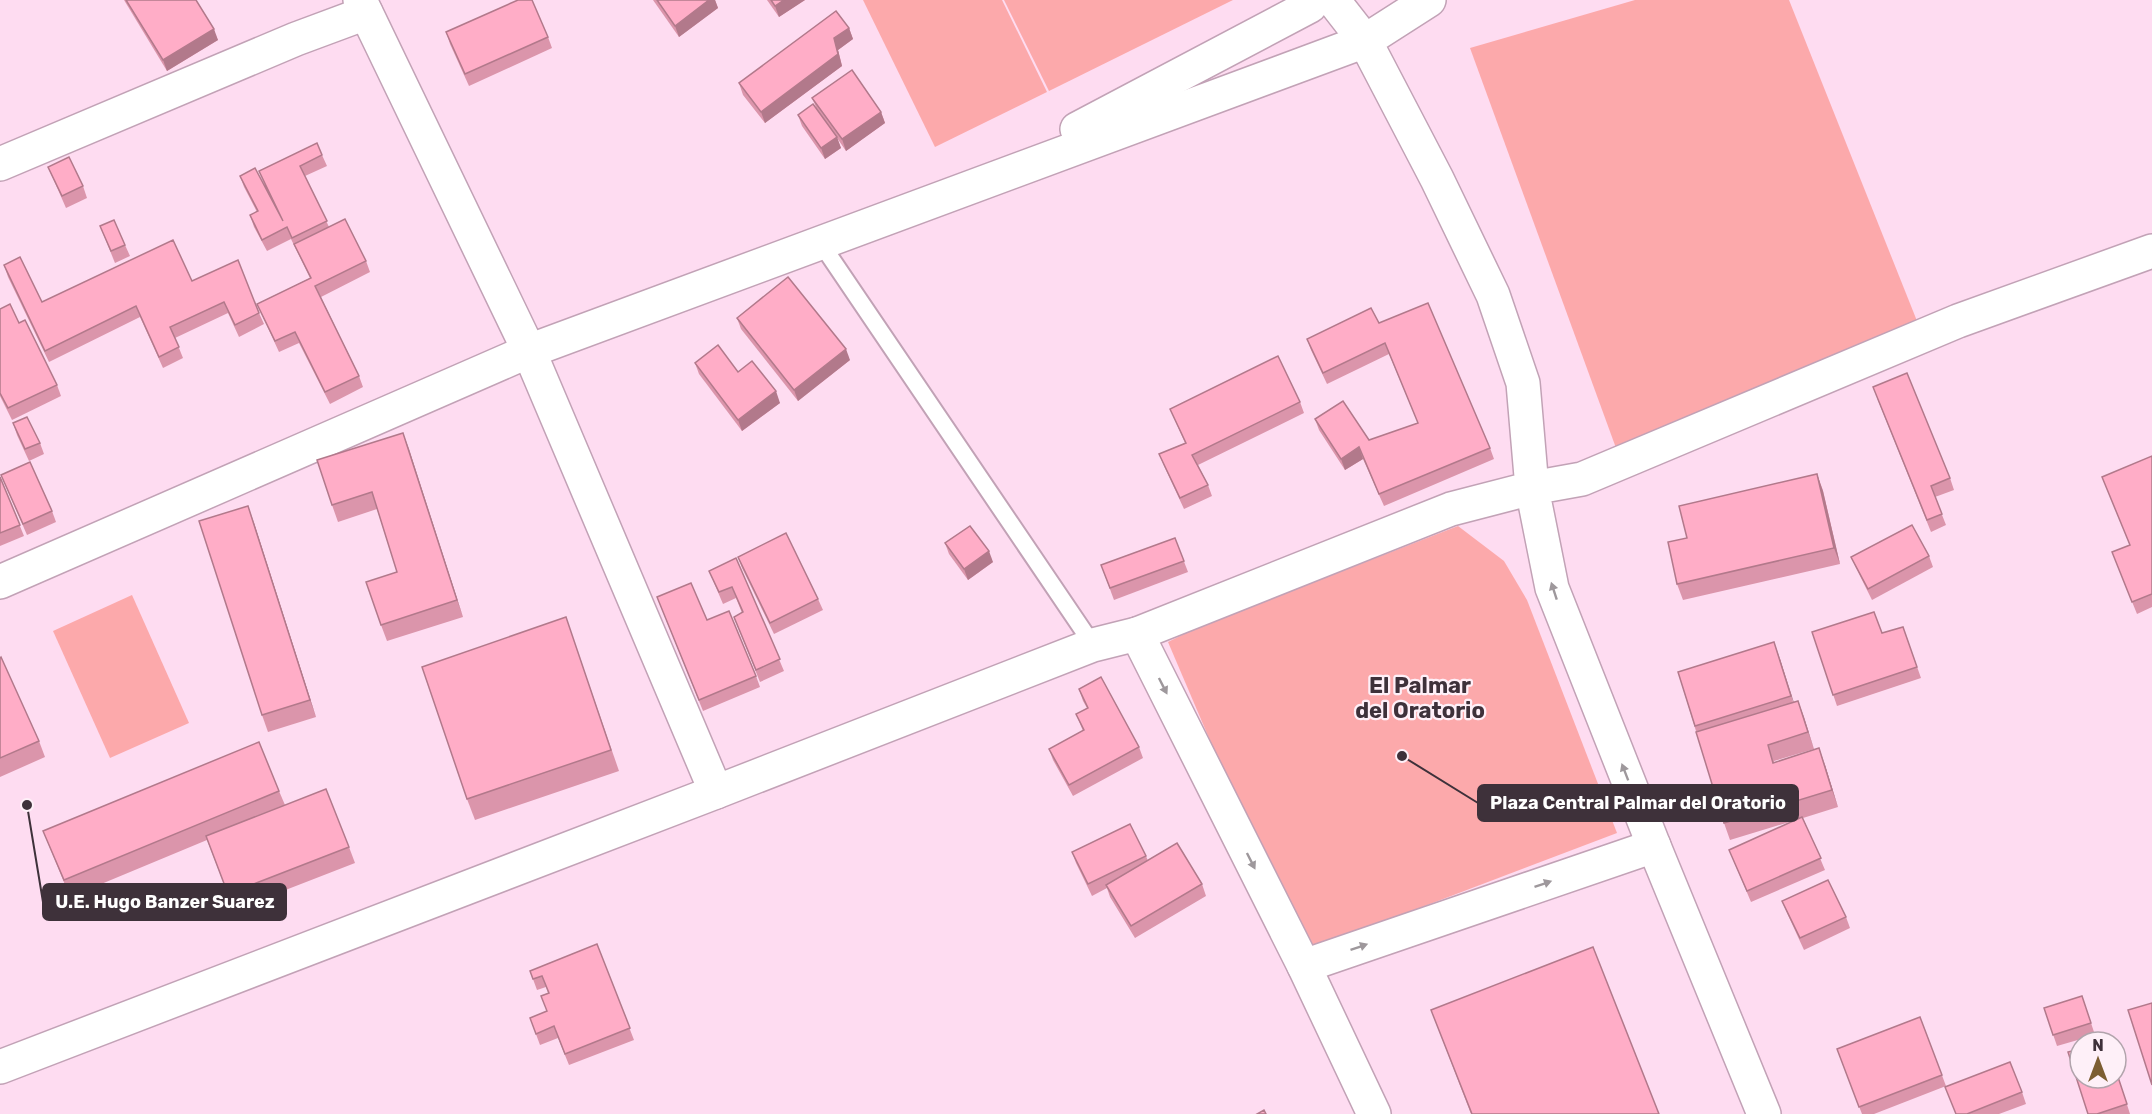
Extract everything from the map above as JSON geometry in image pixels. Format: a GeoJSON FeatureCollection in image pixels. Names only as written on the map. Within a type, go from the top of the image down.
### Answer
{"type":"FeatureCollection","features":[{"type":"Feature","properties":{"kind":"street"},"geometry":{"type":"LineString","coordinates":[[958,192],[1310,6],[1314,0]]}},
{"type":"Feature","properties":{"kind":"street"},"geometry":{"type":"LineString","coordinates":[[1333,0],[1365,41],[1437,179],[1493,295],[1524,383],[1532,488],[1552,588],[1654,846],[1764,1114]]}},
{"type":"Feature","properties":{"kind":"street"},"geometry":{"type":"LineString","coordinates":[[0,582],[529,351],[1365,41],[1429,0]]}},
{"type":"Feature","properties":{"kind":"street"},"geometry":{"type":"LineString","coordinates":[[0,164],[296,39],[363,7],[529,351],[716,792]]}},
{"type":"Feature","properties":{"kind":"street"},"geometry":{"type":"LineString","coordinates":[[0,1067],[1093,645],[1137,634],[1451,509],[1532,488],[1582,479],[1958,321],[2152,251]]}},
{"type":"Feature","properties":{"kind":"street"},"geometry":{"type":"LineString","coordinates":[[1137,634],[1304,966],[1374,1114]]}},
{"type":"Feature","properties":{"kind":"street"},"geometry":{"type":"LineString","coordinates":[[1304,966],[1654,846]]}},
{"type":"Feature","properties":{"kind":"lane"},"geometry":{"type":"LineString","coordinates":[[820,242],[1093,645]]}},
{"type":"Feature","properties":{"kind":"shaded area"},"geometry":{"type":"Polygon","coordinates":[[[863,0],[1002,0],[1047,92],[935,147],[863,0]]]}},
{"type":"Feature","properties":{"kind":"shaded area"},"geometry":{"type":"Polygon","coordinates":[[[1004,0],[1233,0],[1049,91],[1004,0]]]}},
{"type":"Feature","properties":{"kind":"shaded area"},"geometry":{"type":"Polygon","coordinates":[[[1635,0],[1789,0],[1917,321],[1616,448],[1470,48],[1635,0]]]}},
{"type":"Feature","properties":{"kind":"shaded area"},"geometry":{"type":"Polygon","coordinates":[[[1458,526],[1504,561],[1527,600],[1617,833],[1309,950],[1232,792],[1168,642],[1198,627],[1458,526]]]}},
{"type":"Feature","properties":{"kind":"shaded area"},"geometry":{"type":"Polygon","coordinates":[[[132,595],[189,723],[110,758],[53,631],[132,595]]]}},
{"type":"Feature","properties":{"kind":"building"},"geometry":{"type":"Polygon","coordinates":[[[126,0],[196,0],[214,29],[163,60],[126,0]]]}},
{"type":"Feature","properties":{"kind":"building"},"geometry":{"type":"Polygon","coordinates":[[[518,0],[532,0],[548,37],[465,74],[446,32],[518,0]]]}},
{"type":"Feature","properties":{"kind":"building"},"geometry":{"type":"Polygon","coordinates":[[[657,0],[709,0],[675,26],[657,0]]]}},
{"type":"Feature","properties":{"kind":"building"},"geometry":{"type":"Polygon","coordinates":[[[771,0],[784,0],[775,6],[771,0]]]}},
{"type":"Feature","properties":{"kind":"building"},"geometry":{"type":"Polygon","coordinates":[[[836,11],[849,28],[834,38],[838,54],[761,112],[739,83],[836,11]]]}},
{"type":"Feature","properties":{"kind":"building"},"geometry":{"type":"Polygon","coordinates":[[[852,70],[881,112],[842,139],[812,98],[852,70]]]}},
{"type":"Feature","properties":{"kind":"building"},"geometry":{"type":"Polygon","coordinates":[[[813,104],[837,137],[821,148],[798,115],[813,104]]]}},
{"type":"Feature","properties":{"kind":"building"},"geometry":{"type":"Polygon","coordinates":[[[317,143],[322,155],[300,166],[327,221],[292,238],[287,227],[262,240],[250,215],[258,211],[240,176],[255,168],[283,221],[259,171],[317,143]]]}},
{"type":"Feature","properties":{"kind":"building"},"geometry":{"type":"Polygon","coordinates":[[[69,157],[83,186],[62,196],[48,167],[69,157]]]}},
{"type":"Feature","properties":{"kind":"building"},"geometry":{"type":"Polygon","coordinates":[[[345,219],[366,261],[315,286],[359,376],[325,392],[295,332],[275,341],[257,304],[311,278],[294,244],[345,219]]]}},
{"type":"Feature","properties":{"kind":"building"},"geometry":{"type":"Polygon","coordinates":[[[114,220],[125,245],[111,251],[100,226],[114,220]]]}},
{"type":"Feature","properties":{"kind":"building"},"geometry":{"type":"Polygon","coordinates":[[[173,240],[192,281],[238,260],[259,313],[235,325],[224,302],[170,327],[179,347],[159,357],[136,306],[45,351],[4,265],[20,257],[42,302],[173,240]]]}},
{"type":"Feature","properties":{"kind":"building"},"geometry":{"type":"Polygon","coordinates":[[[788,277],[846,349],[794,390],[737,318],[788,277]]]}},
{"type":"Feature","properties":{"kind":"building"},"geometry":{"type":"Polygon","coordinates":[[[1428,303],[1490,448],[1379,494],[1359,447],[1341,459],[1315,419],[1343,401],[1369,440],[1418,423],[1385,343],[1323,373],[1307,339],[1371,308],[1379,323],[1428,303]]]}},
{"type":"Feature","properties":{"kind":"building"},"geometry":{"type":"Polygon","coordinates":[[[10,304],[19,323],[25,320],[57,385],[8,408],[0,393],[0,309],[10,304]]]}},
{"type":"Feature","properties":{"kind":"building"},"geometry":{"type":"Polygon","coordinates":[[[718,345],[738,372],[752,361],[776,391],[738,420],[695,363],[718,345]]]}},
{"type":"Feature","properties":{"kind":"building"},"geometry":{"type":"Polygon","coordinates":[[[1278,356],[1300,402],[1192,455],[1208,485],[1180,498],[1159,454],[1186,443],[1170,409],[1278,356]]]}},
{"type":"Feature","properties":{"kind":"building"},"geometry":{"type":"Polygon","coordinates":[[[1907,373],[1950,478],[1931,486],[1942,514],[1927,520],[1873,387],[1907,373]]]}},
{"type":"Feature","properties":{"kind":"building"},"geometry":{"type":"Polygon","coordinates":[[[27,417],[40,443],[25,449],[13,423],[27,417]]]}},
{"type":"Feature","properties":{"kind":"building"},"geometry":{"type":"Polygon","coordinates":[[[403,433],[457,600],[381,625],[366,582],[397,572],[372,492],[332,505],[317,460],[403,433]]]}},
{"type":"Feature","properties":{"kind":"building"},"geometry":{"type":"Polygon","coordinates":[[[2152,456],[2152,594],[2132,602],[2112,552],[2130,545],[2102,477],[2152,456]]]}},
{"type":"Feature","properties":{"kind":"building"},"geometry":{"type":"Polygon","coordinates":[[[30,462],[52,511],[23,524],[1,475],[30,462]]]}},
{"type":"Feature","properties":{"kind":"building"},"geometry":{"type":"Polygon","coordinates":[[[1817,474],[1834,548],[1677,584],[1668,542],[1687,538],[1679,506],[1817,474]]]}},
{"type":"Feature","properties":{"kind":"building"},"geometry":{"type":"Polygon","coordinates":[[[0,477],[20,525],[0,533],[0,477]]]}},
{"type":"Feature","properties":{"kind":"building"},"geometry":{"type":"Polygon","coordinates":[[[248,506],[310,700],[262,715],[199,521],[248,506]]]}},
{"type":"Feature","properties":{"kind":"building"},"geometry":{"type":"Polygon","coordinates":[[[1912,525],[1929,556],[1868,589],[1851,557],[1912,525]]]}},
{"type":"Feature","properties":{"kind":"building"},"geometry":{"type":"Polygon","coordinates":[[[970,526],[989,551],[964,569],[945,543],[970,526]]]}},
{"type":"Feature","properties":{"kind":"building"},"geometry":{"type":"Polygon","coordinates":[[[786,533],[818,599],[770,623],[738,557],[786,533]]]}},
{"type":"Feature","properties":{"kind":"building"},"geometry":{"type":"Polygon","coordinates":[[[1175,538],[1184,561],[1110,588],[1101,565],[1175,538]]]}},
{"type":"Feature","properties":{"kind":"building"},"geometry":{"type":"Polygon","coordinates":[[[736,558],[780,659],[756,670],[734,617],[743,612],[732,587],[719,592],[709,571],[736,558]]]}},
{"type":"Feature","properties":{"kind":"building"},"geometry":{"type":"Polygon","coordinates":[[[691,583],[707,620],[729,611],[756,676],[699,700],[657,597],[691,583]]]}},
{"type":"Feature","properties":{"kind":"building"},"geometry":{"type":"Polygon","coordinates":[[[1874,612],[1882,633],[1903,627],[1917,667],[1833,695],[1812,632],[1874,612]]]}},
{"type":"Feature","properties":{"kind":"building"},"geometry":{"type":"Polygon","coordinates":[[[566,617],[611,750],[467,799],[422,667],[566,617]]]}},
{"type":"Feature","properties":{"kind":"building"},"geometry":{"type":"Polygon","coordinates":[[[1774,642],[1791,696],[1695,726],[1678,672],[1774,642]]]}},
{"type":"Feature","properties":{"kind":"building"},"geometry":{"type":"Polygon","coordinates":[[[0,658],[39,741],[0,758],[0,658]]]}},
{"type":"Feature","properties":{"kind":"building"},"geometry":{"type":"Polygon","coordinates":[[[1101,677],[1139,747],[1069,785],[1049,749],[1084,730],[1076,714],[1088,708],[1079,689],[1101,677]]]}},
{"type":"Feature","properties":{"kind":"building"},"geometry":{"type":"Polygon","coordinates":[[[1798,701],[1808,732],[1768,745],[1773,763],[1819,748],[1832,790],[1724,823],[1696,732],[1798,701]]]}},
{"type":"Feature","properties":{"kind":"building"},"geometry":{"type":"Polygon","coordinates":[[[259,742],[279,791],[64,880],[43,831],[259,742]]]}},
{"type":"Feature","properties":{"kind":"building"},"geometry":{"type":"Polygon","coordinates":[[[326,789],[349,847],[228,894],[206,836],[326,789]]]}},
{"type":"Feature","properties":{"kind":"building"},"geometry":{"type":"Polygon","coordinates":[[[1802,817],[1821,858],[1747,891],[1729,850],[1802,817]]]}},
{"type":"Feature","properties":{"kind":"building"},"geometry":{"type":"Polygon","coordinates":[[[1130,824],[1146,856],[1088,884],[1072,852],[1130,824]]]}},
{"type":"Feature","properties":{"kind":"building"},"geometry":{"type":"Polygon","coordinates":[[[1177,843],[1202,884],[1131,926],[1106,885],[1177,843]]]}},
{"type":"Feature","properties":{"kind":"building"},"geometry":{"type":"Polygon","coordinates":[[[1828,880],[1846,917],[1800,938],[1782,901],[1828,880]]]}},
{"type":"Feature","properties":{"kind":"building"},"geometry":{"type":"Polygon","coordinates":[[[597,944],[630,1028],[565,1054],[554,1026],[536,1034],[530,1018],[547,1011],[541,996],[549,993],[542,976],[533,979],[530,971],[597,944]]]}},
{"type":"Feature","properties":{"kind":"building"},"geometry":{"type":"Polygon","coordinates":[[[1593,947],[1659,1114],[1472,1114],[1431,1010],[1593,947]]]}},
{"type":"Feature","properties":{"kind":"building"},"geometry":{"type":"Polygon","coordinates":[[[2082,996],[2091,1023],[2053,1035],[2044,1008],[2082,996]]]}},
{"type":"Feature","properties":{"kind":"building"},"geometry":{"type":"Polygon","coordinates":[[[2152,1003],[2152,1085],[2128,1010],[2152,1003]]]}},
{"type":"Feature","properties":{"kind":"building"},"geometry":{"type":"Polygon","coordinates":[[[1920,1017],[1942,1075],[1859,1107],[1837,1049],[1920,1017]]]}},
{"type":"Feature","properties":{"kind":"building"},"geometry":{"type":"Polygon","coordinates":[[[2010,1062],[2022,1092],[1967,1114],[1956,1114],[1945,1087],[2010,1062]]]}},
{"type":"Feature","properties":{"kind":"building"},"geometry":{"type":"Polygon","coordinates":[[[2080,1090],[2122,1090],[2127,1104],[2097,1114],[2088,1114],[2080,1090]]]}},
{"type":"Feature","properties":{"kind":"place","name":"Plaza Central Palmar del Oratorio"},"geometry":{"type":"Point","coordinates":[1402,756]}},
{"type":"Feature","properties":{"kind":"place","name":"U.E. Hugo Banzer Suarez"},"geometry":{"type":"Point","coordinates":[27,805]}},
{"type":"Feature","properties":{"kind":"district","name":"El Palmar del Oratorio"},"geometry":{"type":"Point","coordinates":[1420,698]}}]}
